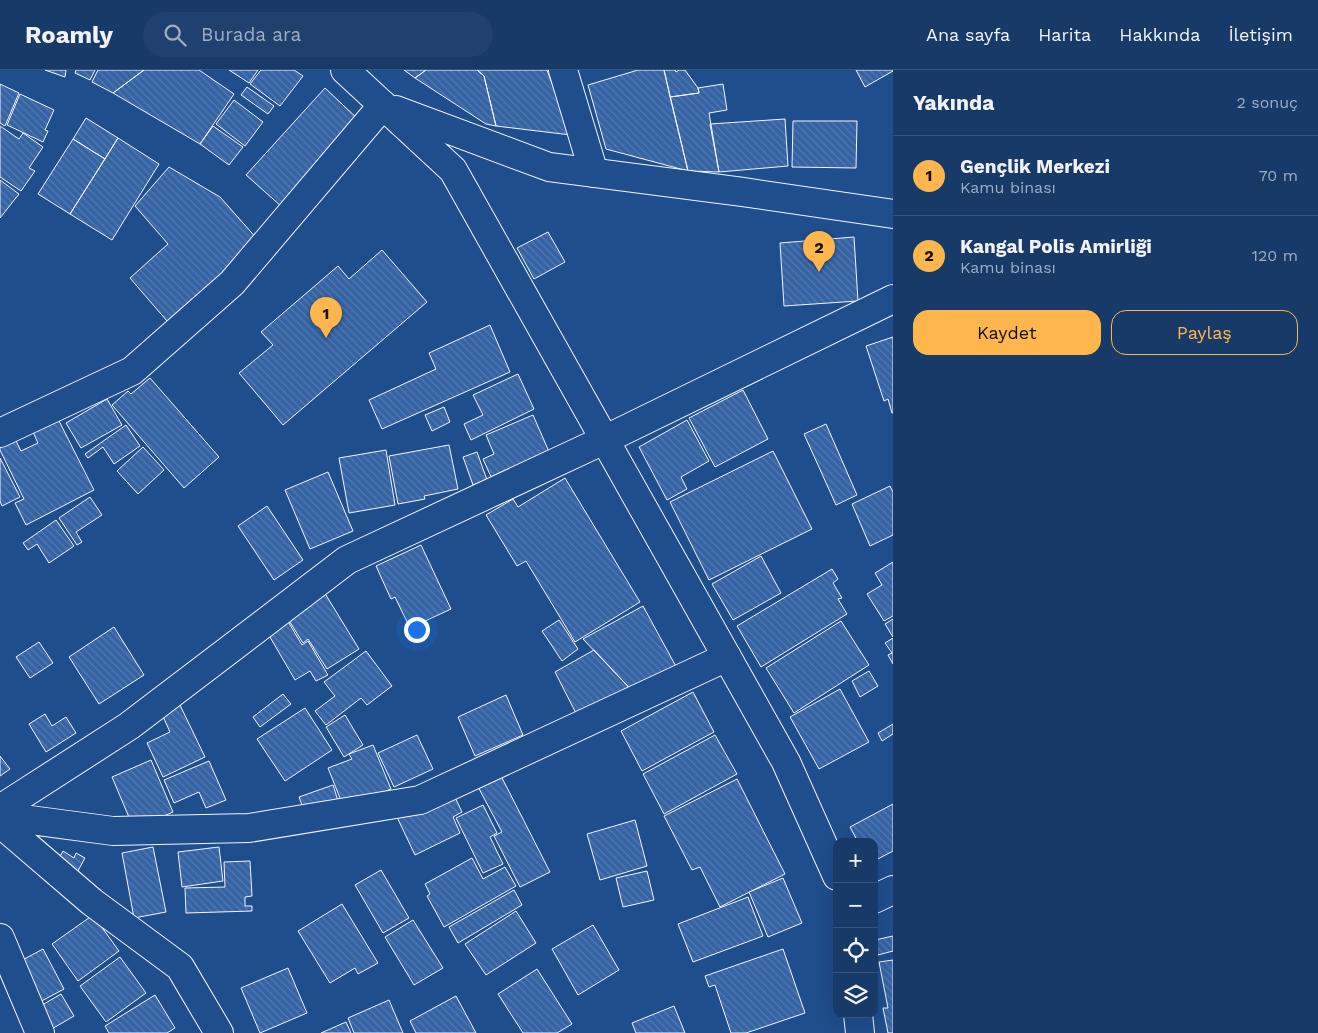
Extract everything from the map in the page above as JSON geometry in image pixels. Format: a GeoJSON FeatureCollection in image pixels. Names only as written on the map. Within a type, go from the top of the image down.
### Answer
{"type":"FeatureCollection","features":[{"type":"Feature","properties":{"kind":"street"},"geometry":{"type":"LineString","coordinates":[[345,70],[453,170],[786,762],[833,867]]}},
{"type":"Feature","properties":{"kind":"street"},"geometry":{"type":"LineString","coordinates":[[563,70],[594,173]]}},
{"type":"Feature","properties":{"kind":"street"},"geometry":{"type":"LineString","coordinates":[[384,105],[549,167],[893,214]]}},
{"type":"Feature","properties":{"kind":"street"},"geometry":{"type":"LineString","coordinates":[[0,433],[132,371],[232,283],[384,105]]}},
{"type":"Feature","properties":{"kind":"street"},"geometry":{"type":"LineString","coordinates":[[0,809],[129,726],[347,560],[604,440],[893,299]]}},
{"type":"Feature","properties":{"kind":"street"},"geometry":{"type":"LineString","coordinates":[[0,816],[112,831],[249,828],[420,800],[727,657]]}},
{"type":"Feature","properties":{"kind":"street"},"geometry":{"type":"LineString","coordinates":[[0,823],[92,902],[180,967],[219,1033]]}},
{"type":"Feature","properties":{"kind":"street"},"geometry":{"type":"LineString","coordinates":[[878,897],[893,890]]}},
{"type":"Feature","properties":{"kind":"street"},"geometry":{"type":"LineString","coordinates":[[0,938],[40,1033]]}},
{"type":"Feature","properties":{"kind":"street"},"geometry":{"type":"LineString","coordinates":[[858,1018],[860,1033]]}},
{"type":"Feature","properties":{"kind":"building"},"geometry":{"type":"Polygon","coordinates":[[[45,70],[66,70],[65,77],[45,70]]]}},
{"type":"Feature","properties":{"kind":"building"},"geometry":{"type":"Polygon","coordinates":[[[76,70],[95,70],[90,80],[75,73],[76,70]]]}},
{"type":"Feature","properties":{"kind":"building"},"geometry":{"type":"Polygon","coordinates":[[[98,70],[144,70],[113,93],[92,82],[98,70]]]}},
{"type":"Feature","properties":{"kind":"building"},"geometry":{"type":"Polygon","coordinates":[[[144,70],[199,70],[234,94],[200,144],[113,93],[144,70]]]}},
{"type":"Feature","properties":{"kind":"building"},"geometry":{"type":"Polygon","coordinates":[[[229,70],[258,70],[249,83],[229,70]]]}},
{"type":"Feature","properties":{"kind":"building"},"geometry":{"type":"Polygon","coordinates":[[[261,70],[294,70],[303,76],[280,106],[250,84],[261,70]]]}},
{"type":"Feature","properties":{"kind":"building"},"geometry":{"type":"Polygon","coordinates":[[[404,70],[426,70],[415,78],[404,70]]]}},
{"type":"Feature","properties":{"kind":"building"},"geometry":{"type":"Polygon","coordinates":[[[426,70],[477,70],[484,76],[496,126],[486,124],[415,78],[426,70]]]}},
{"type":"Feature","properties":{"kind":"building"},"geometry":{"type":"Polygon","coordinates":[[[477,70],[547,70],[571,135],[496,126],[484,76],[477,70]]]}},
{"type":"Feature","properties":{"kind":"building"},"geometry":{"type":"Polygon","coordinates":[[[638,70],[664,70],[688,171],[606,149],[588,85],[638,70]]]}},
{"type":"Feature","properties":{"kind":"building"},"geometry":{"type":"Polygon","coordinates":[[[664,70],[675,70],[676,72],[685,70],[698,88],[699,93],[670,97],[664,70]]]}},
{"type":"Feature","properties":{"kind":"building"},"geometry":{"type":"Polygon","coordinates":[[[856,70],[893,70],[893,71],[865,87],[856,70]]]}},
{"type":"Feature","properties":{"kind":"building"},"geometry":{"type":"Polygon","coordinates":[[[0,84],[19,93],[5,126],[0,123],[0,84]]]}},
{"type":"Feature","properties":{"kind":"building"},"geometry":{"type":"Polygon","coordinates":[[[723,84],[727,110],[709,113],[719,172],[688,171],[670,97],[699,93],[698,88],[723,84]]]}},
{"type":"Feature","properties":{"kind":"building"},"geometry":{"type":"Polygon","coordinates":[[[247,87],[274,106],[268,114],[241,95],[247,87]]]}},
{"type":"Feature","properties":{"kind":"building"},"geometry":{"type":"Polygon","coordinates":[[[325,88],[360,121],[282,207],[246,175],[325,88]]]}},
{"type":"Feature","properties":{"kind":"building"},"geometry":{"type":"Polygon","coordinates":[[[20,94],[54,110],[45,130],[48,131],[43,142],[7,125],[20,94]]]}},
{"type":"Feature","properties":{"kind":"building"},"geometry":{"type":"Polygon","coordinates":[[[234,100],[263,122],[245,146],[216,124],[234,100]]]}},
{"type":"Feature","properties":{"kind":"building"},"geometry":{"type":"Polygon","coordinates":[[[86,118],[118,138],[105,159],[73,139],[86,118]]]}},
{"type":"Feature","properties":{"kind":"building"},"geometry":{"type":"Polygon","coordinates":[[[785,119],[788,166],[719,172],[710,124],[785,119]]]}},
{"type":"Feature","properties":{"kind":"building"},"geometry":{"type":"Polygon","coordinates":[[[793,121],[857,121],[856,168],[792,167],[793,121]]]}},
{"type":"Feature","properties":{"kind":"building"},"geometry":{"type":"Polygon","coordinates":[[[0,126],[19,139],[23,133],[43,147],[29,168],[35,171],[21,191],[0,177],[0,126]]]}},
{"type":"Feature","properties":{"kind":"building"},"geometry":{"type":"Polygon","coordinates":[[[213,126],[243,147],[229,165],[200,144],[213,126]]]}},
{"type":"Feature","properties":{"kind":"building"},"geometry":{"type":"Polygon","coordinates":[[[118,138],[159,164],[112,240],[70,214],[118,138]]]}},
{"type":"Feature","properties":{"kind":"building"},"geometry":{"type":"Polygon","coordinates":[[[73,139],[105,159],[70,214],[38,194],[73,139]]]}},
{"type":"Feature","properties":{"kind":"building"},"geometry":{"type":"Polygon","coordinates":[[[169,167],[220,197],[259,241],[167,321],[130,278],[168,244],[135,206],[169,167]]]}},
{"type":"Feature","properties":{"kind":"building"},"geometry":{"type":"Polygon","coordinates":[[[0,180],[19,194],[0,218],[0,180]]]}},
{"type":"Feature","properties":{"kind":"building"},"geometry":{"type":"Polygon","coordinates":[[[548,232],[565,262],[534,279],[517,248],[548,232]]]}},
{"type":"Feature","properties":{"kind":"building"},"geometry":{"type":"Polygon","coordinates":[[[854,237],[858,301],[784,306],[780,243],[854,237]]]}},
{"type":"Feature","properties":{"kind":"building"},"geometry":{"type":"Polygon","coordinates":[[[382,250],[427,302],[283,425],[239,373],[273,345],[261,332],[338,266],[349,279],[382,250]]]}},
{"type":"Feature","properties":{"kind":"building"},"geometry":{"type":"Polygon","coordinates":[[[490,325],[510,372],[382,429],[369,400],[436,369],[429,353],[490,325]]]}},
{"type":"Feature","properties":{"kind":"building"},"geometry":{"type":"Polygon","coordinates":[[[893,337],[892,413],[888,399],[884,401],[866,346],[893,337]]]}},
{"type":"Feature","properties":{"kind":"building"},"geometry":{"type":"Polygon","coordinates":[[[518,374],[534,409],[471,440],[464,424],[483,415],[473,395],[518,374]]]}},
{"type":"Feature","properties":{"kind":"building"},"geometry":{"type":"Polygon","coordinates":[[[150,378],[219,457],[184,488],[112,405],[128,391],[131,394],[150,378]]]}},
{"type":"Feature","properties":{"kind":"building"},"geometry":{"type":"Polygon","coordinates":[[[743,390],[768,439],[715,467],[689,418],[743,390]]]}},
{"type":"Feature","properties":{"kind":"building"},"geometry":{"type":"Polygon","coordinates":[[[107,399],[122,425],[81,448],[66,423],[107,399]]]}},
{"type":"Feature","properties":{"kind":"building"},"geometry":{"type":"Polygon","coordinates":[[[444,407],[450,422],[432,431],[425,415],[444,407]]]}},
{"type":"Feature","properties":{"kind":"building"},"geometry":{"type":"Polygon","coordinates":[[[533,415],[550,454],[492,479],[483,459],[494,454],[486,435],[533,415]]]}},
{"type":"Feature","properties":{"kind":"building"},"geometry":{"type":"Polygon","coordinates":[[[58,419],[94,490],[26,525],[15,503],[24,499],[0,447],[15,439],[21,451],[38,443],[33,432],[58,419]]]}},
{"type":"Feature","properties":{"kind":"building"},"geometry":{"type":"Polygon","coordinates":[[[687,420],[709,461],[681,477],[687,489],[667,500],[639,447],[687,420]]]}},
{"type":"Feature","properties":{"kind":"building"},"geometry":{"type":"Polygon","coordinates":[[[826,424],[857,495],[836,505],[804,434],[826,424]]]}},
{"type":"Feature","properties":{"kind":"building"},"geometry":{"type":"Polygon","coordinates":[[[126,425],[140,446],[114,464],[103,447],[88,458],[85,454],[126,425]]]}},
{"type":"Feature","properties":{"kind":"building"},"geometry":{"type":"Polygon","coordinates":[[[449,445],[458,489],[424,496],[425,499],[398,504],[389,456],[449,445]]]}},
{"type":"Feature","properties":{"kind":"building"},"geometry":{"type":"Polygon","coordinates":[[[143,447],[164,470],[138,494],[117,471],[143,447]]]}},
{"type":"Feature","properties":{"kind":"building"},"geometry":{"type":"Polygon","coordinates":[[[386,450],[395,505],[349,513],[339,458],[386,450]]]}},
{"type":"Feature","properties":{"kind":"building"},"geometry":{"type":"Polygon","coordinates":[[[773,451],[812,529],[709,580],[670,502],[773,451]]]}},
{"type":"Feature","properties":{"kind":"building"},"geometry":{"type":"Polygon","coordinates":[[[477,452],[487,480],[473,485],[463,457],[477,452]]]}},
{"type":"Feature","properties":{"kind":"building"},"geometry":{"type":"Polygon","coordinates":[[[0,458],[20,497],[2,506],[0,501],[0,458]]]}},
{"type":"Feature","properties":{"kind":"building"},"geometry":{"type":"Polygon","coordinates":[[[328,472],[353,531],[310,549],[285,490],[328,472]]]}},
{"type":"Feature","properties":{"kind":"building"},"geometry":{"type":"Polygon","coordinates":[[[565,478],[640,602],[575,642],[526,561],[517,566],[486,515],[513,499],[518,507],[565,478]]]}},
{"type":"Feature","properties":{"kind":"building"},"geometry":{"type":"Polygon","coordinates":[[[890,486],[893,492],[893,535],[870,546],[852,504],[890,486]]]}},
{"type":"Feature","properties":{"kind":"building"},"geometry":{"type":"Polygon","coordinates":[[[90,497],[102,515],[76,532],[82,542],[77,545],[59,518],[90,497]]]}},
{"type":"Feature","properties":{"kind":"building"},"geometry":{"type":"Polygon","coordinates":[[[267,506],[303,560],[274,580],[238,526],[267,506]]]}},
{"type":"Feature","properties":{"kind":"building"},"geometry":{"type":"Polygon","coordinates":[[[56,520],[74,546],[49,563],[37,544],[28,550],[23,543],[56,520]]]}},
{"type":"Feature","properties":{"kind":"building"},"geometry":{"type":"Polygon","coordinates":[[[421,545],[451,609],[410,628],[395,597],[391,599],[376,566],[421,545]]]}},
{"type":"Feature","properties":{"kind":"building"},"geometry":{"type":"Polygon","coordinates":[[[761,556],[781,593],[733,620],[712,584],[761,556]]]}},
{"type":"Feature","properties":{"kind":"building"},"geometry":{"type":"Polygon","coordinates":[[[893,562],[893,616],[884,621],[867,594],[882,585],[875,573],[893,562]]]}},
{"type":"Feature","properties":{"kind":"building"},"geometry":{"type":"Polygon","coordinates":[[[832,569],[838,579],[833,583],[842,598],[838,599],[847,614],[761,667],[737,626],[832,569]]]}},
{"type":"Feature","properties":{"kind":"building"},"geometry":{"type":"Polygon","coordinates":[[[321,587],[359,649],[327,669],[308,639],[303,643],[283,611],[321,587]]]}},
{"type":"Feature","properties":{"kind":"building"},"geometry":{"type":"Polygon","coordinates":[[[643,606],[679,672],[637,696],[583,639],[643,606]]]}},
{"type":"Feature","properties":{"kind":"building"},"geometry":{"type":"Polygon","coordinates":[[[283,613],[302,645],[308,641],[328,675],[316,681],[310,671],[295,680],[263,625],[283,613]]]}},
{"type":"Feature","properties":{"kind":"building"},"geometry":{"type":"Polygon","coordinates":[[[893,619],[893,637],[885,624],[893,619]]]}},
{"type":"Feature","properties":{"kind":"building"},"geometry":{"type":"Polygon","coordinates":[[[559,620],[578,649],[562,661],[542,631],[559,620]]]}},
{"type":"Feature","properties":{"kind":"building"},"geometry":{"type":"Polygon","coordinates":[[[841,621],[869,665],[794,713],[766,668],[841,621]]]}},
{"type":"Feature","properties":{"kind":"building"},"geometry":{"type":"Polygon","coordinates":[[[114,627],[144,675],[99,704],[69,657],[114,627]]]}},
{"type":"Feature","properties":{"kind":"building"},"geometry":{"type":"Polygon","coordinates":[[[893,638],[893,664],[888,655],[892,653],[885,643],[893,638]]]}},
{"type":"Feature","properties":{"kind":"building"},"geometry":{"type":"Polygon","coordinates":[[[39,642],[53,663],[30,678],[16,657],[39,642]]]}},
{"type":"Feature","properties":{"kind":"building"},"geometry":{"type":"Polygon","coordinates":[[[594,650],[637,696],[581,723],[555,672],[594,650]]]}},
{"type":"Feature","properties":{"kind":"building"},"geometry":{"type":"Polygon","coordinates":[[[366,651],[392,686],[367,705],[361,698],[326,725],[315,711],[335,696],[324,682],[366,651]]]}},
{"type":"Feature","properties":{"kind":"building"},"geometry":{"type":"Polygon","coordinates":[[[869,671],[878,686],[860,697],[852,681],[869,671]]]}},
{"type":"Feature","properties":{"kind":"building"},"geometry":{"type":"Polygon","coordinates":[[[840,689],[869,742],[819,769],[790,717],[840,689]]]}},
{"type":"Feature","properties":{"kind":"building"},"geometry":{"type":"Polygon","coordinates":[[[693,692],[714,732],[642,771],[621,731],[693,692]]]}},
{"type":"Feature","properties":{"kind":"building"},"geometry":{"type":"Polygon","coordinates":[[[283,694],[291,704],[260,727],[253,717],[283,694]]]}},
{"type":"Feature","properties":{"kind":"building"},"geometry":{"type":"Polygon","coordinates":[[[506,695],[523,735],[475,756],[458,717],[506,695]]]}},
{"type":"Feature","properties":{"kind":"building"},"geometry":{"type":"Polygon","coordinates":[[[179,703],[205,757],[163,777],[147,743],[170,732],[161,712],[179,703]]]}},
{"type":"Feature","properties":{"kind":"building"},"geometry":{"type":"Polygon","coordinates":[[[305,708],[332,750],[285,781],[257,739],[305,708]]]}},
{"type":"Feature","properties":{"kind":"building"},"geometry":{"type":"Polygon","coordinates":[[[45,714],[52,726],[66,717],[76,733],[46,752],[29,724],[45,714]]]}},
{"type":"Feature","properties":{"kind":"building"},"geometry":{"type":"Polygon","coordinates":[[[345,715],[363,745],[344,757],[326,727],[345,715]]]}},
{"type":"Feature","properties":{"kind":"building"},"geometry":{"type":"Polygon","coordinates":[[[893,724],[893,734],[882,741],[878,733],[893,724]]]}},
{"type":"Feature","properties":{"kind":"building"},"geometry":{"type":"Polygon","coordinates":[[[417,735],[433,769],[394,787],[378,753],[417,735]]]}},
{"type":"Feature","properties":{"kind":"building"},"geometry":{"type":"Polygon","coordinates":[[[715,735],[737,774],[664,814],[643,774],[715,735]]]}},
{"type":"Feature","properties":{"kind":"building"},"geometry":{"type":"Polygon","coordinates":[[[373,745],[391,789],[344,808],[328,768],[352,759],[349,754],[373,745]]]}},
{"type":"Feature","properties":{"kind":"building"},"geometry":{"type":"Polygon","coordinates":[[[0,756],[10,769],[0,776],[0,756]]]}},
{"type":"Feature","properties":{"kind":"building"},"geometry":{"type":"Polygon","coordinates":[[[151,760],[173,812],[134,829],[112,777],[151,760]]]}},
{"type":"Feature","properties":{"kind":"building"},"geometry":{"type":"Polygon","coordinates":[[[209,761],[226,800],[206,808],[199,792],[174,803],[164,780],[209,761]]]}},
{"type":"Feature","properties":{"kind":"building"},"geometry":{"type":"Polygon","coordinates":[[[499,772],[550,872],[520,887],[494,836],[502,832],[476,783],[499,772]]]}},
{"type":"Feature","properties":{"kind":"building"},"geometry":{"type":"Polygon","coordinates":[[[737,779],[785,874],[720,907],[700,867],[692,870],[664,816],[737,779]]]}},
{"type":"Feature","properties":{"kind":"building"},"geometry":{"type":"Polygon","coordinates":[[[333,785],[339,804],[306,816],[299,797],[333,785]]]}},
{"type":"Feature","properties":{"kind":"building"},"geometry":{"type":"Polygon","coordinates":[[[451,789],[462,812],[453,817],[460,833],[415,855],[396,815],[451,789]]]}},
{"type":"Feature","properties":{"kind":"building"},"geometry":{"type":"Polygon","coordinates":[[[893,804],[893,851],[878,859],[878,838],[856,838],[850,827],[893,804]]]}},
{"type":"Feature","properties":{"kind":"building"},"geometry":{"type":"Polygon","coordinates":[[[483,805],[497,833],[490,837],[503,864],[483,873],[456,818],[483,805]]]}},
{"type":"Feature","properties":{"kind":"building"},"geometry":{"type":"Polygon","coordinates":[[[635,820],[647,866],[600,880],[587,834],[635,820]]]}},
{"type":"Feature","properties":{"kind":"building"},"geometry":{"type":"Polygon","coordinates":[[[153,847],[166,912],[134,918],[122,853],[153,847]]]}},
{"type":"Feature","properties":{"kind":"building"},"geometry":{"type":"Polygon","coordinates":[[[219,847],[223,881],[182,887],[178,852],[219,847]]]}},
{"type":"Feature","properties":{"kind":"building"},"geometry":{"type":"Polygon","coordinates":[[[63,851],[74,858],[76,853],[85,858],[74,878],[54,867],[63,851]]]}},
{"type":"Feature","properties":{"kind":"building"},"geometry":{"type":"Polygon","coordinates":[[[472,858],[483,879],[505,867],[516,886],[444,927],[427,896],[430,894],[425,884],[472,858]]]}},
{"type":"Feature","properties":{"kind":"building"},"geometry":{"type":"Polygon","coordinates":[[[250,861],[252,896],[245,897],[245,906],[252,906],[252,911],[186,913],[185,888],[225,887],[224,862],[250,861]]]}},
{"type":"Feature","properties":{"kind":"building"},"geometry":{"type":"Polygon","coordinates":[[[381,870],[409,918],[383,933],[355,885],[381,870]]]}},
{"type":"Feature","properties":{"kind":"building"},"geometry":{"type":"Polygon","coordinates":[[[647,871],[654,900],[623,907],[616,878],[647,871]]]}},
{"type":"Feature","properties":{"kind":"building"},"geometry":{"type":"Polygon","coordinates":[[[783,878],[802,923],[768,937],[749,892],[783,878]]]}},
{"type":"Feature","properties":{"kind":"building"},"geometry":{"type":"Polygon","coordinates":[[[514,890],[522,905],[458,943],[449,927],[514,890]]]}},
{"type":"Feature","properties":{"kind":"building"},"geometry":{"type":"Polygon","coordinates":[[[748,897],[763,936],[693,962],[678,924],[748,897]]]}},
{"type":"Feature","properties":{"kind":"building"},"geometry":{"type":"Polygon","coordinates":[[[342,904],[378,963],[358,974],[355,968],[330,983],[298,931],[342,904]]]}},
{"type":"Feature","properties":{"kind":"building"},"geometry":{"type":"Polygon","coordinates":[[[516,911],[536,943],[486,975],[465,944],[516,911]]]}},
{"type":"Feature","properties":{"kind":"building"},"geometry":{"type":"Polygon","coordinates":[[[93,915],[119,951],[78,981],[52,944],[93,915]]]}},
{"type":"Feature","properties":{"kind":"building"},"geometry":{"type":"Polygon","coordinates":[[[413,920],[443,968],[414,985],[385,937],[413,920]]]}},
{"type":"Feature","properties":{"kind":"building"},"geometry":{"type":"Polygon","coordinates":[[[593,925],[619,970],[578,995],[552,949],[593,925]]]}},
{"type":"Feature","properties":{"kind":"building"},"geometry":{"type":"Polygon","coordinates":[[[893,936],[893,951],[878,955],[878,939],[893,936]]]}},
{"type":"Feature","properties":{"kind":"building"},"geometry":{"type":"Polygon","coordinates":[[[43,949],[64,989],[36,1004],[15,964],[43,949]]]}},
{"type":"Feature","properties":{"kind":"building"},"geometry":{"type":"Polygon","coordinates":[[[783,949],[805,1013],[746,1033],[731,1033],[715,985],[709,987],[705,976],[783,949]]]}},
{"type":"Feature","properties":{"kind":"building"},"geometry":{"type":"Polygon","coordinates":[[[120,957],[146,993],[106,1022],[80,986],[120,957]]]}},
{"type":"Feature","properties":{"kind":"building"},"geometry":{"type":"Polygon","coordinates":[[[893,960],[893,1033],[888,1033],[883,1008],[888,1008],[879,962],[893,960]]]}},
{"type":"Feature","properties":{"kind":"building"},"geometry":{"type":"Polygon","coordinates":[[[288,968],[307,1013],[260,1033],[241,988],[288,968]]]}},
{"type":"Feature","properties":{"kind":"building"},"geometry":{"type":"Polygon","coordinates":[[[537,969],[572,1024],[557,1033],[523,1033],[498,994],[537,969]]]}},
{"type":"Feature","properties":{"kind":"building"},"geometry":{"type":"Polygon","coordinates":[[[61,994],[74,1016],[50,1030],[37,1008],[61,994]]]}},
{"type":"Feature","properties":{"kind":"building"},"geometry":{"type":"Polygon","coordinates":[[[155,995],[175,1028],[167,1033],[109,1033],[105,1026],[155,995]]]}},
{"type":"Feature","properties":{"kind":"building"},"geometry":{"type":"Polygon","coordinates":[[[456,996],[476,1033],[416,1033],[410,1021],[456,996]]]}},
{"type":"Feature","properties":{"kind":"building"},"geometry":{"type":"Polygon","coordinates":[[[389,1000],[403,1033],[354,1033],[348,1018],[389,1000]]]}},
{"type":"Feature","properties":{"kind":"building"},"geometry":{"type":"Polygon","coordinates":[[[674,1006],[685,1033],[636,1033],[632,1023],[674,1006]]]}},
{"type":"Feature","properties":{"kind":"building"},"geometry":{"type":"Polygon","coordinates":[[[346,1022],[351,1033],[321,1033],[346,1022]]]}},
{"type":"Feature","properties":{"kind":"place","name":"Kangal Polis Amirliği"},"geometry":{"type":"Point","coordinates":[819,272]}},
{"type":"Feature","properties":{"kind":"place","name":"Gençlik Merkezi"},"geometry":{"type":"Point","coordinates":[326,338]}}]}
